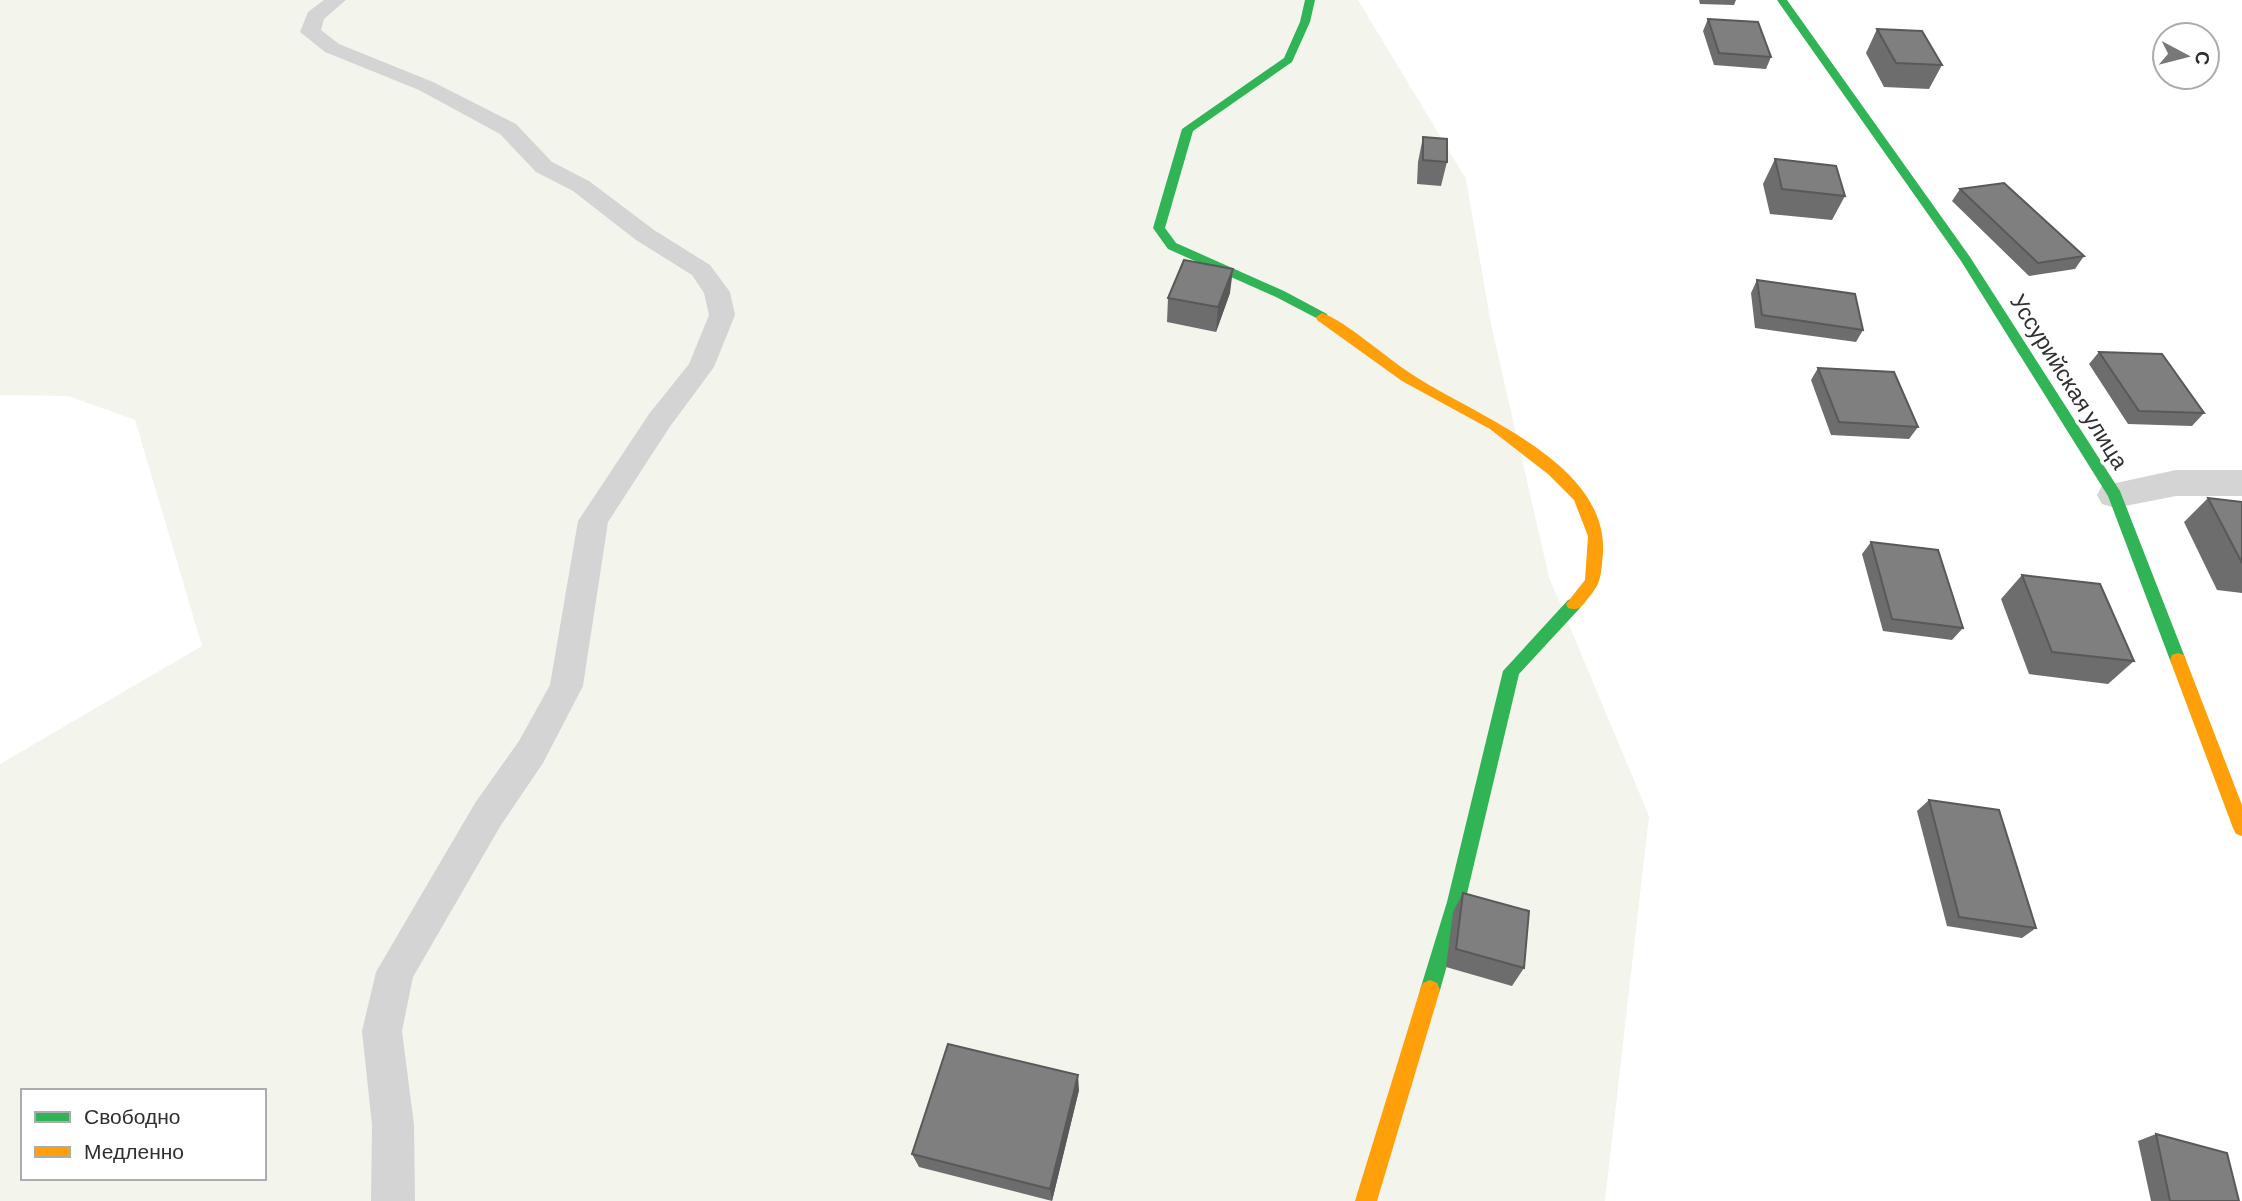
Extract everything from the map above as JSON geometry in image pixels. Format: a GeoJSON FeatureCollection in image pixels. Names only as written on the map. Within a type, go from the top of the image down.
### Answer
{"type":"FeatureCollection","features":[{"type":"Feature","properties":{"kind":"street"},"geometry":{"type":"LineString","coordinates":[[1310,0],[1305,22],[1288,60],[1188,129],[1159,228],[1172,246],[1280,294],[1334,323],[1407,378],[1495,426],[1553,470],[1580,497],[1595,536],[1593,582],[1558,624],[1511,671],[1456,902],[1366,1201]]}},
{"type":"Feature","properties":{"kind":"street","name":"Уссурийская улица"},"geometry":{"type":"LineString","coordinates":[[1782,0],[1966,260],[2115,495],[2242,828]]}},
{"type":"Feature","properties":{"kind":"street"},"geometry":{"type":"LineString","coordinates":[[2115,495],[2176,483],[2242,483]]}},
{"type":"Feature","properties":{"kind":"lane"},"geometry":{"type":"LineString","coordinates":[[336,0],[315,16],[310,32],[332,48],[426,86],[508,129],[544,167],[581,186],[645,235],[701,270],[717,292],[722,315],[701,368],[659,421],[593,521],[581,608],[566,686],[531,752],[488,814],[395,972],[382,1031],[393,1125],[393,1201]]}},
{"type":"Feature","properties":{"kind":"shaded area"},"geometry":{"type":"Polygon","coordinates":[[[0,0],[1358,0],[1466,179],[1491,324],[1549,577],[1649,816],[1605,1201],[0,1201],[0,764],[202,646],[135,420],[68,396],[0,395],[0,0]]]}},
{"type":"Feature","properties":{"kind":"building"},"geometry":{"type":"Polygon","coordinates":[[[1708,19],[1758,22],[1771,57],[1719,53],[1708,19]]]}},
{"type":"Feature","properties":{"kind":"building"},"geometry":{"type":"Polygon","coordinates":[[[1877,29],[1922,31],[1942,65],[1896,63],[1877,29]]]}},
{"type":"Feature","properties":{"kind":"building"},"geometry":{"type":"Polygon","coordinates":[[[1423,137],[1447,139],[1447,162],[1423,160],[1423,137]]]}},
{"type":"Feature","properties":{"kind":"building"},"geometry":{"type":"Polygon","coordinates":[[[1775,159],[1836,166],[1845,196],[1782,189],[1775,159]]]}},
{"type":"Feature","properties":{"kind":"building"},"geometry":{"type":"Polygon","coordinates":[[[2004,183],[2084,256],[2038,263],[1960,189],[2004,183]]]}},
{"type":"Feature","properties":{"kind":"building"},"geometry":{"type":"Polygon","coordinates":[[[1184,260],[1233,269],[1218,307],[1168,298],[1184,260]]]}},
{"type":"Feature","properties":{"kind":"building"},"geometry":{"type":"Polygon","coordinates":[[[1757,280],[1855,294],[1863,330],[1762,315],[1757,280]]]}},
{"type":"Feature","properties":{"kind":"building"},"geometry":{"type":"Polygon","coordinates":[[[2099,352],[2162,354],[2204,413],[2139,411],[2099,352]]]}},
{"type":"Feature","properties":{"kind":"building"},"geometry":{"type":"Polygon","coordinates":[[[1818,368],[1894,372],[1918,427],[1839,422],[1818,368]]]}},
{"type":"Feature","properties":{"kind":"building"},"geometry":{"type":"Polygon","coordinates":[[[2208,498],[2242,502],[2242,563],[2208,498]]]}},
{"type":"Feature","properties":{"kind":"building"},"geometry":{"type":"Polygon","coordinates":[[[1871,542],[1938,550],[1963,628],[1892,619],[1871,542]]]}},
{"type":"Feature","properties":{"kind":"building"},"geometry":{"type":"Polygon","coordinates":[[[2022,575],[2100,584],[2134,661],[2052,652],[2022,575]]]}},
{"type":"Feature","properties":{"kind":"building"},"geometry":{"type":"Polygon","coordinates":[[[1929,800],[1999,810],[2036,928],[1959,917],[1929,800]]]}},
{"type":"Feature","properties":{"kind":"building"},"geometry":{"type":"Polygon","coordinates":[[[1463,893],[1529,911],[1524,968],[1456,949],[1463,893]]]}},
{"type":"Feature","properties":{"kind":"building"},"geometry":{"type":"Polygon","coordinates":[[[948,1044],[1078,1075],[1050,1189],[912,1154],[948,1044]]]}},
{"type":"Feature","properties":{"kind":"building"},"geometry":{"type":"Polygon","coordinates":[[[2156,1134],[2227,1153],[2239,1201],[2170,1201],[2156,1134]]]}},
{"type":"Feature","properties":{"kind":"traffic: fast"},"geometry":{"type":"LineString","coordinates":[[1310,0],[1305,22],[1288,60],[1188,129],[1159,228],[1172,246],[1280,294],[1322,317]]}},
{"type":"Feature","properties":{"kind":"traffic: fast"},"geometry":{"type":"LineString","coordinates":[[1782,0],[1966,260],[2115,495],[2178,660]]}},
{"type":"Feature","properties":{"kind":"traffic: fast"},"geometry":{"type":"LineString","coordinates":[[1430,990],[1456,902],[1511,671],[1574,604]]}},
{"type":"Feature","properties":{"kind":"traffic: slow"},"geometry":{"type":"LineString","coordinates":[[1322,317],[1407,378],[1495,426],[1553,470],[1580,497],[1596,536],[1593,582],[1574,604]]}},
{"type":"Feature","properties":{"kind":"traffic: slow"},"geometry":{"type":"LineString","coordinates":[[2178,660],[2242,828]]}},
{"type":"Feature","properties":{"kind":"traffic: slow"},"geometry":{"type":"LineString","coordinates":[[1366,1201],[1430,990]]}}]}
